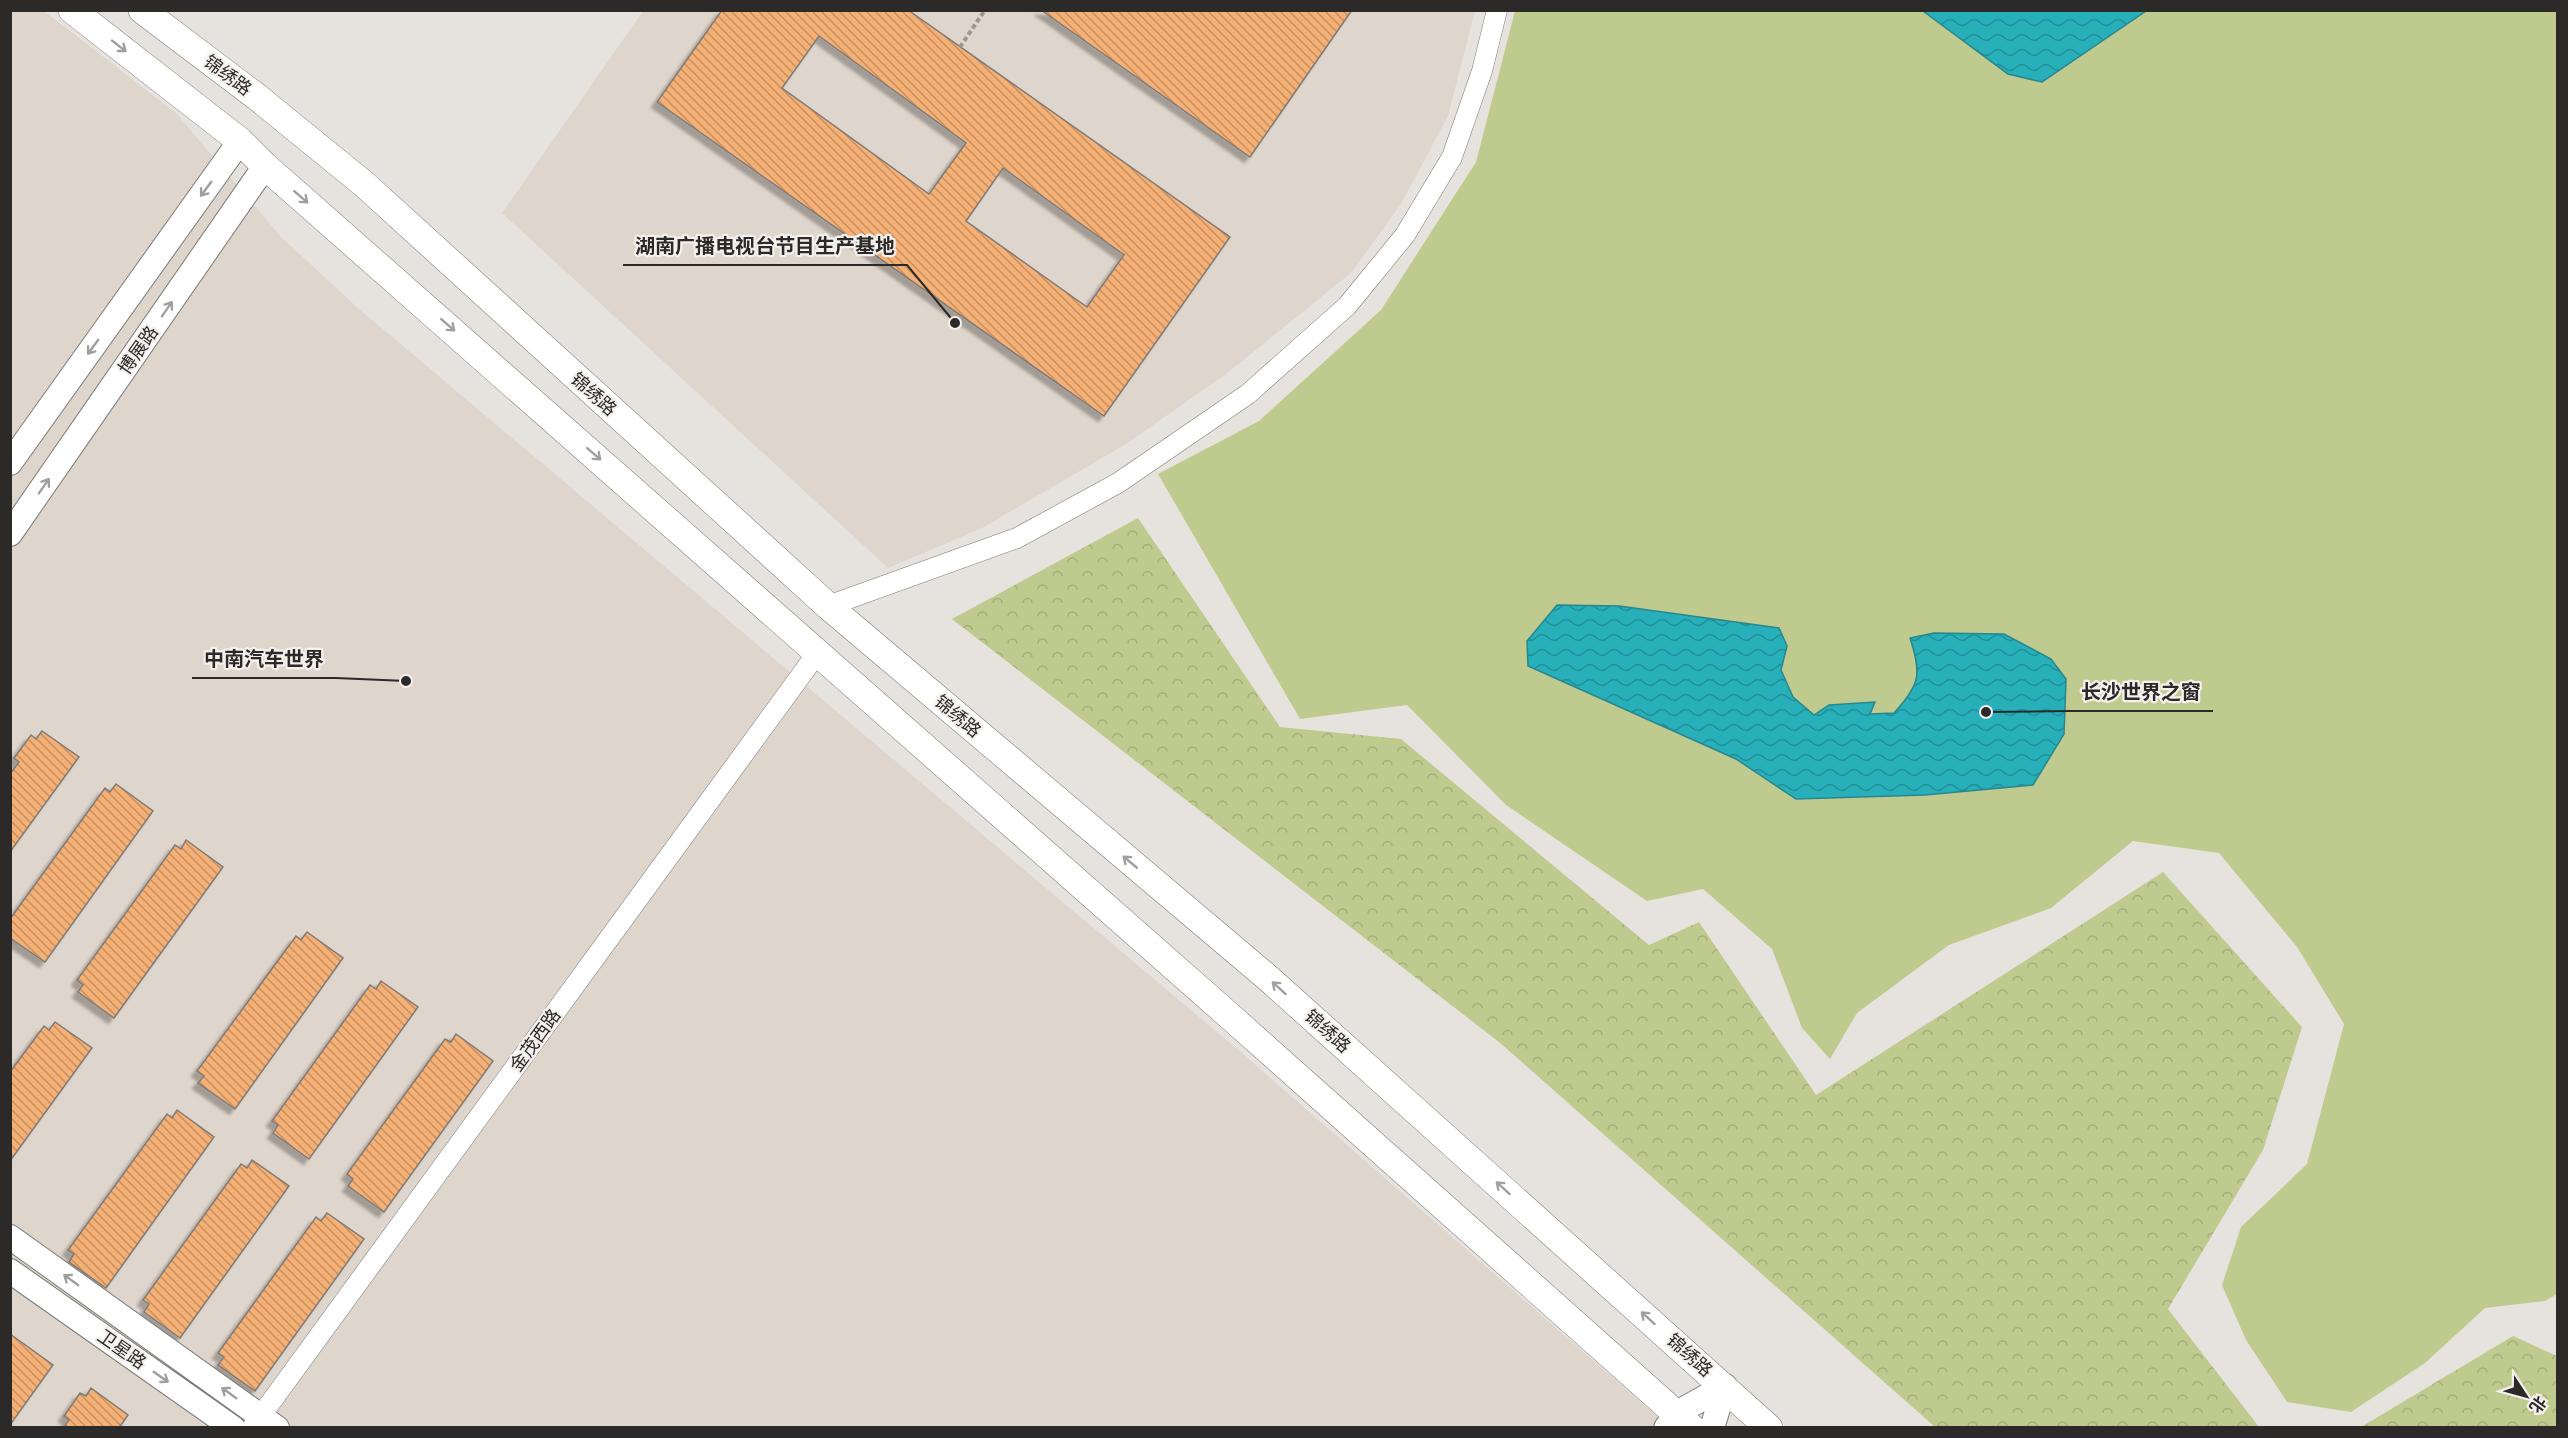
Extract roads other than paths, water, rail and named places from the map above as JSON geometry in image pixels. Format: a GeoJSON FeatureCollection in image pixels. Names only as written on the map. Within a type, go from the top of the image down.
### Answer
{"type":"FeatureCollection","features":[{"type":"Feature","properties":{"kind":"main road"},"geometry":{"type":"LineString","coordinates":[[72,10],[240,141],[265,166],[818,652],[1678,1423]]}},
{"type":"Feature","properties":{"kind":"main road","name":"锦绣路"},"geometry":{"type":"LineString","coordinates":[[142,10],[257,97],[364,184],[828,606],[1268,978],[1725,1386],[1769,1428]]}},
{"type":"Feature","properties":{"kind":"street"},"geometry":{"type":"LineString","coordinates":[[828,606],[1017,538],[1118,483],[1248,394],[1331,321],[1347,306],[1405,235],[1452,157],[1482,71],[1497,10]]}},
{"type":"Feature","properties":{"kind":"street"},"geometry":{"type":"LineString","coordinates":[[10,462],[240,141]]}},
{"type":"Feature","properties":{"kind":"street","name":"博展路"},"geometry":{"type":"LineString","coordinates":[[10,534],[265,166]]}},
{"type":"Feature","properties":{"kind":"street","name":"金茂西路"},"geometry":{"type":"LineString","coordinates":[[263,1424],[818,652]]}},
{"type":"Feature","properties":{"kind":"street"},"geometry":{"type":"LineString","coordinates":[[10,1237],[263,1424]]}},
{"type":"Feature","properties":{"kind":"street","name":"卫星路"},"geometry":{"type":"LineString","coordinates":[[10,1271],[233,1428]]}},
{"type":"Feature","properties":{"kind":"street"},"geometry":{"type":"LineString","coordinates":[[1678,1423],[1725,1386]]}},
{"type":"Feature","properties":{"kind":"street"},"geometry":{"type":"LineString","coordinates":[[1712,1428],[1725,1386]]}},
{"type":"Feature","properties":{"kind":"water"},"geometry":{"type":"Polygon","coordinates":[[[1923,11],[2146,11],[2042,82],[2008,74],[1923,11]]]}},
{"type":"Feature","properties":{"kind":"water"},"geometry":{"type":"Polygon","coordinates":[[[1557,605],[1619,606],[1779,628],[1787,646],[1781,670],[1793,697],[1814,715],[1829,705],[1875,702],[1870,714],[1894,713],[1909,695],[1916,678],[1916,661],[1910,638],[1934,633],[2004,634],[2051,659],[2066,679],[2064,734],[2033,785],[1925,795],[1796,799],[1736,759],[1528,666],[1527,641],[1557,605]]]}},
{"type":"Feature","properties":{"kind":"place","name":"湖南广播电视台节目生产基地"},"geometry":{"type":"Point","coordinates":[955,323]}},
{"type":"Feature","properties":{"kind":"place","name":"中南汽车世界"},"geometry":{"type":"Point","coordinates":[406,681]}},
{"type":"Feature","properties":{"kind":"place","name":"长沙世界之窗"},"geometry":{"type":"Point","coordinates":[1986,712]}}]}
